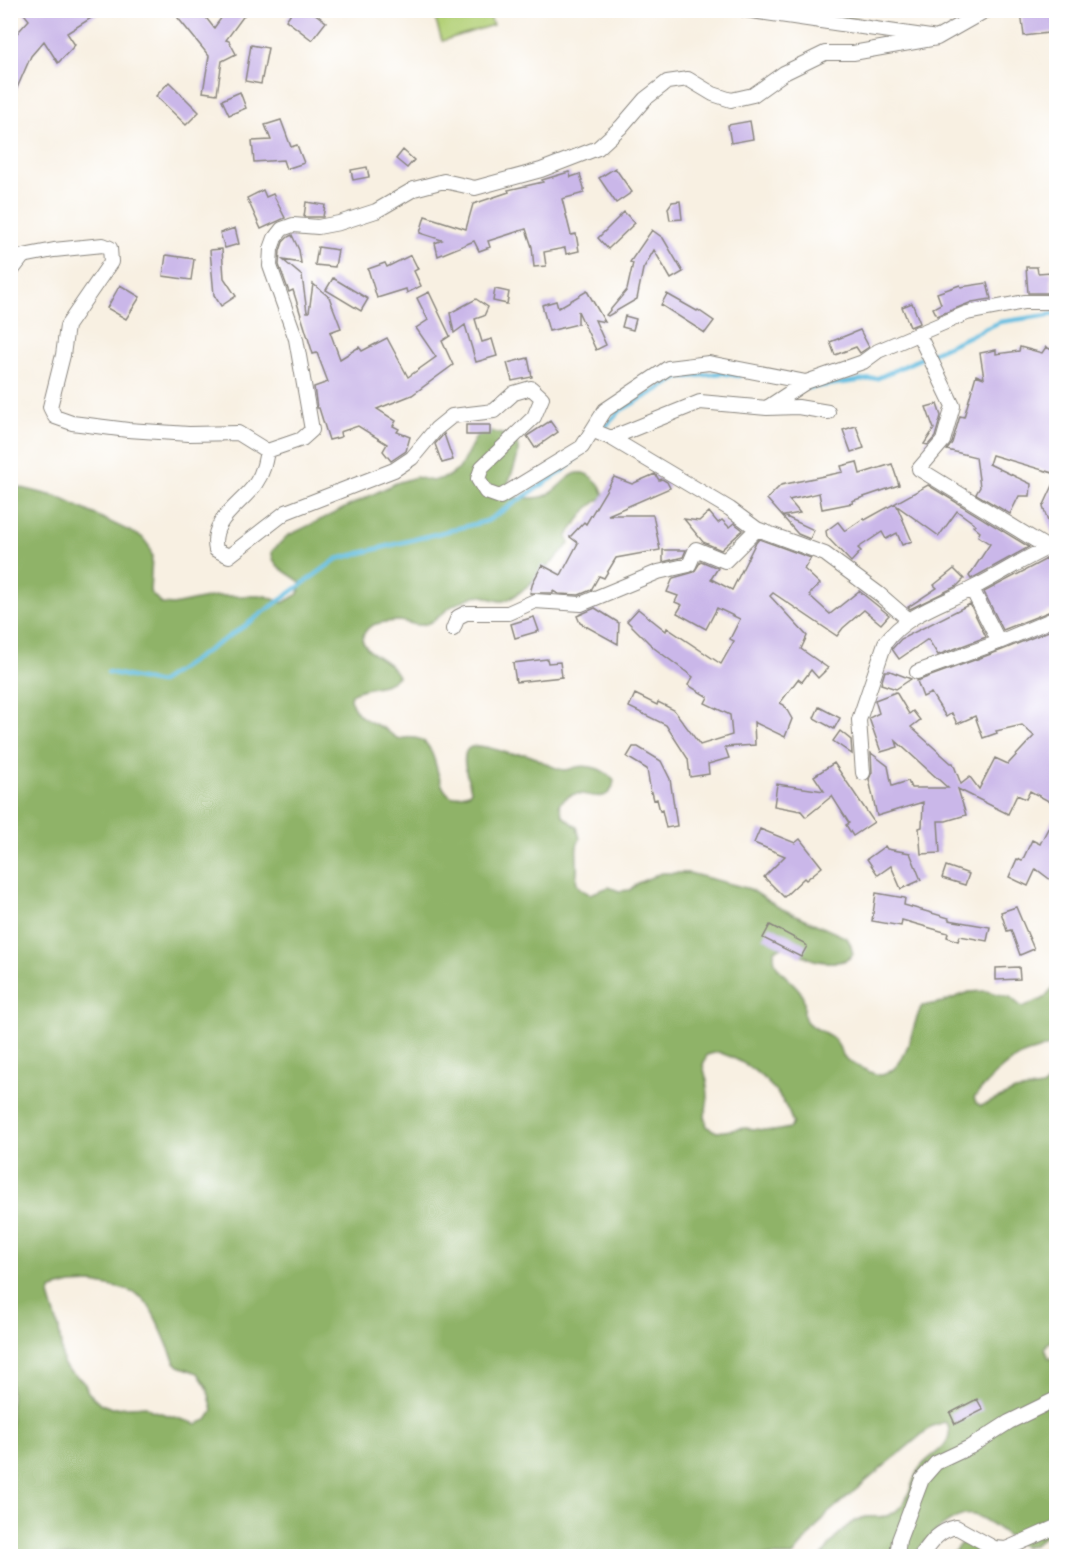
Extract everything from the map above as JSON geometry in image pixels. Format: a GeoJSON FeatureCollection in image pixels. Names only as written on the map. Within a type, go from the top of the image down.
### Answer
{"type":"FeatureCollection","features":[{"type":"Feature","properties":{"kind":"street"},"geometry":{"type":"LineString","coordinates":[[745,10],[937,38]]}},
{"type":"Feature","properties":{"kind":"street"},"geometry":{"type":"LineString","coordinates":[[267,451],[302,439],[312,430],[296,339],[270,266],[271,249],[282,229],[293,225],[318,227],[339,223],[376,211],[414,189],[444,181],[476,188],[541,170],[598,148],[621,127],[645,99],[668,82],[688,79],[713,94],[730,100],[753,95],[784,73],[825,53],[853,53],[937,38],[989,10]]}},
{"type":"Feature","properties":{"kind":"street"},"geometry":{"type":"LineString","coordinates":[[10,273],[23,256],[103,245],[110,248],[111,262],[67,326],[63,355],[50,407],[55,417],[72,423],[128,430],[189,434],[238,433],[267,451]]}},
{"type":"Feature","properties":{"kind":"street"},"geometry":{"type":"LineString","coordinates":[[767,408],[806,382],[863,362],[878,351],[967,313],[1024,302],[1056,302]]}},
{"type":"Feature","properties":{"kind":"street"},"geometry":{"type":"LineString","coordinates":[[918,333],[952,406],[943,441],[919,469],[1052,546]]}},
{"type":"Feature","properties":{"kind":"street"},"geometry":{"type":"LineString","coordinates":[[267,451],[264,469],[255,484],[220,523],[213,538],[216,550],[229,556],[286,512],[394,470],[412,458],[436,429],[452,416],[494,411],[514,393],[531,388],[542,398],[534,417],[483,467],[478,478],[486,492],[500,497],[582,447],[605,410],[668,368],[709,363],[806,382]]}},
{"type":"Feature","properties":{"kind":"street"},"geometry":{"type":"LineString","coordinates":[[611,438],[700,402],[767,408],[798,407],[828,412]]}},
{"type":"Feature","properties":{"kind":"street"},"geometry":{"type":"LineString","coordinates":[[594,431],[611,438],[730,509],[757,529],[825,554],[879,594],[909,620]]}},
{"type":"Feature","properties":{"kind":"street"},"geometry":{"type":"LineString","coordinates":[[453,629],[458,617],[466,613],[508,614],[535,601],[581,604],[658,572],[689,566],[696,549],[725,561],[757,529]]}},
{"type":"Feature","properties":{"kind":"street"},"geometry":{"type":"LineString","coordinates":[[863,773],[859,720],[885,642],[893,632],[922,611],[972,589],[1052,546]]}},
{"type":"Feature","properties":{"kind":"street"},"geometry":{"type":"LineString","coordinates":[[972,589],[999,642]]}},
{"type":"Feature","properties":{"kind":"street"},"geometry":{"type":"LineString","coordinates":[[917,672],[1056,618]]}},
{"type":"Feature","properties":{"kind":"street"},"geometry":{"type":"LineString","coordinates":[[897,1557],[899,1540],[922,1479],[936,1463],[970,1447],[1009,1422],[1056,1399]]}},
{"type":"Feature","properties":{"kind":"street"},"geometry":{"type":"LineString","coordinates":[[921,1557],[935,1537],[945,1529],[956,1527],[994,1548],[1006,1549],[1056,1527]]}},
{"type":"Feature","properties":{"kind":"green space"},"geometry":{"type":"Polygon","coordinates":[[[488,11],[493,25],[442,41],[433,12],[488,11]]]}},
{"type":"Feature","properties":{"kind":"green space"},"geometry":{"type":"Polygon","coordinates":[[[810,11],[864,11],[844,19],[831,18],[810,11]]]}},
{"type":"Feature","properties":{"kind":"green space"},"geometry":{"type":"Polygon","coordinates":[[[487,429],[515,441],[518,454],[507,488],[513,497],[545,496],[578,473],[585,473],[596,481],[604,496],[587,509],[567,536],[569,544],[538,577],[519,593],[503,601],[476,596],[453,605],[436,619],[421,625],[398,621],[371,626],[362,640],[365,646],[390,666],[398,676],[387,684],[351,694],[350,700],[360,715],[399,739],[414,738],[424,741],[430,749],[445,791],[453,797],[469,793],[471,790],[465,756],[467,750],[472,747],[481,746],[509,754],[525,754],[564,770],[588,766],[607,774],[614,781],[608,794],[598,796],[575,794],[559,804],[563,816],[577,827],[580,839],[577,845],[576,880],[583,891],[590,894],[609,887],[619,891],[630,890],[638,883],[661,873],[689,873],[750,889],[778,907],[847,938],[853,954],[838,962],[818,961],[785,946],[775,950],[775,962],[803,996],[806,1021],[833,1038],[843,1056],[848,1060],[879,1075],[891,1071],[899,1064],[922,1006],[943,1002],[969,992],[986,991],[1010,997],[1022,1007],[1043,999],[1056,984],[1056,1042],[1021,1056],[1007,1065],[974,1098],[981,1106],[1015,1091],[1042,1087],[1056,1076],[1056,1340],[1048,1343],[1045,1348],[1049,1358],[1056,1359],[1056,1526],[1034,1545],[1024,1547],[983,1519],[969,1515],[960,1516],[941,1527],[914,1556],[822,1556],[841,1532],[852,1523],[866,1517],[890,1515],[902,1506],[919,1469],[947,1441],[949,1431],[945,1422],[932,1426],[827,1514],[793,1556],[11,1556],[10,485],[58,497],[142,537],[149,546],[152,556],[150,592],[162,604],[173,605],[216,596],[266,596],[283,603],[298,594],[302,584],[278,566],[273,557],[272,551],[287,536],[396,483],[416,477],[432,481],[447,477],[459,469],[478,433],[487,429]],[[718,1052],[707,1055],[703,1065],[707,1081],[708,1098],[705,1116],[707,1127],[717,1132],[745,1128],[774,1131],[790,1128],[793,1123],[788,1111],[773,1088],[754,1070],[718,1052]],[[92,1283],[71,1284],[52,1289],[49,1295],[59,1329],[63,1363],[66,1368],[84,1382],[88,1392],[101,1404],[112,1408],[146,1406],[151,1410],[197,1424],[207,1420],[213,1411],[207,1387],[198,1373],[179,1366],[175,1362],[147,1303],[131,1292],[92,1283]]]}},
{"type":"Feature","properties":{"kind":"green space"},"geometry":{"type":"Polygon","coordinates":[[[975,1540],[1022,1556],[951,1556],[960,1544],[975,1540]]]}},
{"type":"Feature","properties":{"kind":"building"},"geometry":{"type":"Polygon","coordinates":[[[21,10],[104,10],[67,33],[75,45],[58,63],[44,41],[31,56],[10,104],[10,41],[29,20],[21,10]]]}},
{"type":"Feature","properties":{"kind":"building"},"geometry":{"type":"Polygon","coordinates":[[[188,10],[200,10],[214,28],[227,10],[248,10],[226,40],[229,41],[236,54],[222,61],[217,94],[203,92],[209,56],[178,18],[188,10]]]}},
{"type":"Feature","properties":{"kind":"building"},"geometry":{"type":"Polygon","coordinates":[[[293,10],[310,10],[326,22],[312,40],[286,20],[293,10]]]}},
{"type":"Feature","properties":{"kind":"building"},"geometry":{"type":"Polygon","coordinates":[[[1056,10],[1056,32],[1024,36],[1021,12],[1056,10]]]}},
{"type":"Feature","properties":{"kind":"building"},"geometry":{"type":"Polygon","coordinates":[[[251,45],[268,48],[261,84],[245,81],[251,45]]]}},
{"type":"Feature","properties":{"kind":"building"},"geometry":{"type":"Polygon","coordinates":[[[169,82],[199,112],[186,125],[156,96],[169,82]]]}},
{"type":"Feature","properties":{"kind":"building"},"geometry":{"type":"Polygon","coordinates":[[[240,92],[246,108],[229,115],[222,100],[240,92]]]}},
{"type":"Feature","properties":{"kind":"building"},"geometry":{"type":"Polygon","coordinates":[[[281,120],[291,147],[297,145],[304,163],[286,169],[283,160],[254,162],[252,141],[271,140],[265,125],[281,120]]]}},
{"type":"Feature","properties":{"kind":"building"},"geometry":{"type":"Polygon","coordinates":[[[750,121],[753,139],[731,143],[728,125],[750,121]]]}},
{"type":"Feature","properties":{"kind":"building"},"geometry":{"type":"Polygon","coordinates":[[[403,150],[414,160],[407,168],[396,159],[403,150]]]}},
{"type":"Feature","properties":{"kind":"building"},"geometry":{"type":"Polygon","coordinates":[[[367,167],[369,177],[353,180],[351,170],[367,167]]]}},
{"type":"Feature","properties":{"kind":"building"},"geometry":{"type":"Polygon","coordinates":[[[615,168],[632,192],[616,203],[599,178],[615,168]]]}},
{"type":"Feature","properties":{"kind":"building"},"geometry":{"type":"Polygon","coordinates":[[[569,172],[571,177],[580,174],[584,188],[584,193],[562,199],[571,235],[576,234],[579,251],[566,254],[565,248],[544,252],[546,266],[534,267],[532,247],[526,229],[488,241],[490,247],[479,251],[474,241],[438,256],[435,243],[442,240],[420,233],[425,216],[466,229],[473,204],[509,192],[508,190],[543,182],[542,180],[569,172]]]}},
{"type":"Feature","properties":{"kind":"building"},"geometry":{"type":"Polygon","coordinates":[[[263,190],[266,197],[273,194],[285,218],[261,229],[247,198],[263,190]]]}},
{"type":"Feature","properties":{"kind":"building"},"geometry":{"type":"Polygon","coordinates":[[[680,201],[682,219],[670,220],[668,208],[672,202],[680,201]]]}},
{"type":"Feature","properties":{"kind":"building"},"geometry":{"type":"Polygon","coordinates":[[[306,202],[325,205],[323,217],[304,217],[306,202]]]}},
{"type":"Feature","properties":{"kind":"building"},"geometry":{"type":"Polygon","coordinates":[[[624,212],[635,223],[608,249],[598,238],[624,212]]]}},
{"type":"Feature","properties":{"kind":"building"},"geometry":{"type":"Polygon","coordinates":[[[235,228],[239,244],[225,248],[220,233],[235,228]]]}},
{"type":"Feature","properties":{"kind":"building"},"geometry":{"type":"Polygon","coordinates":[[[652,230],[663,238],[683,272],[671,279],[654,250],[643,269],[637,299],[608,316],[606,315],[627,290],[633,263],[630,262],[652,230]]]}},
{"type":"Feature","properties":{"kind":"building"},"geometry":{"type":"Polygon","coordinates":[[[292,235],[299,250],[301,263],[283,260],[302,276],[307,312],[309,312],[313,284],[329,297],[341,328],[330,332],[340,359],[359,347],[362,351],[387,338],[408,377],[436,357],[416,328],[428,320],[417,298],[429,292],[450,336],[442,341],[453,365],[412,395],[377,409],[396,421],[393,426],[399,429],[397,432],[410,437],[406,451],[391,461],[383,451],[387,444],[358,426],[340,432],[341,437],[329,440],[319,408],[317,408],[314,387],[328,382],[317,353],[313,354],[293,290],[289,292],[279,265],[283,242],[292,235]]]}},
{"type":"Feature","properties":{"kind":"building"},"geometry":{"type":"Polygon","coordinates":[[[318,247],[338,250],[335,267],[315,265],[318,247]]]}},
{"type":"Feature","properties":{"kind":"building"},"geometry":{"type":"Polygon","coordinates":[[[222,249],[224,278],[236,296],[221,306],[214,295],[210,250],[222,249]]]}},
{"type":"Feature","properties":{"kind":"building"},"geometry":{"type":"Polygon","coordinates":[[[166,255],[194,259],[191,280],[163,276],[166,255]]]}},
{"type":"Feature","properties":{"kind":"building"},"geometry":{"type":"Polygon","coordinates":[[[411,255],[418,269],[414,271],[421,286],[407,293],[406,289],[377,298],[368,269],[385,263],[387,267],[411,255]]]}},
{"type":"Feature","properties":{"kind":"building"},"geometry":{"type":"Polygon","coordinates":[[[1026,267],[1037,267],[1038,273],[1051,272],[1052,293],[1028,293],[1026,267]]]}},
{"type":"Feature","properties":{"kind":"building"},"geometry":{"type":"Polygon","coordinates":[[[333,278],[368,299],[361,311],[326,290],[333,278]]]}},
{"type":"Feature","properties":{"kind":"building"},"geometry":{"type":"Polygon","coordinates":[[[987,283],[991,299],[972,302],[937,316],[933,308],[941,304],[937,293],[960,285],[961,287],[987,283]]]}},
{"type":"Feature","properties":{"kind":"building"},"geometry":{"type":"Polygon","coordinates":[[[120,285],[140,297],[126,319],[107,308],[120,285]]]}},
{"type":"Feature","properties":{"kind":"building"},"geometry":{"type":"Polygon","coordinates":[[[495,289],[509,292],[507,304],[493,301],[495,289]]]}},
{"type":"Feature","properties":{"kind":"building"},"geometry":{"type":"Polygon","coordinates":[[[587,291],[605,322],[595,320],[606,345],[596,350],[578,311],[578,324],[549,331],[542,305],[556,301],[558,308],[587,291]]]}},
{"type":"Feature","properties":{"kind":"building"},"geometry":{"type":"Polygon","coordinates":[[[667,294],[714,321],[705,333],[661,305],[667,294]]]}},
{"type":"Feature","properties":{"kind":"building"},"geometry":{"type":"Polygon","coordinates":[[[476,299],[488,307],[484,316],[475,319],[482,342],[492,339],[497,356],[476,362],[465,325],[454,333],[450,313],[476,299]]]}},
{"type":"Feature","properties":{"kind":"building"},"geometry":{"type":"Polygon","coordinates":[[[912,303],[920,323],[910,327],[902,307],[912,303]]]}},
{"type":"Feature","properties":{"kind":"building"},"geometry":{"type":"Polygon","coordinates":[[[625,316],[636,319],[633,330],[622,327],[625,316]]]}},
{"type":"Feature","properties":{"kind":"building"},"geometry":{"type":"Polygon","coordinates":[[[860,330],[869,347],[860,353],[856,347],[835,355],[830,342],[860,330]]]}},
{"type":"Feature","properties":{"kind":"building"},"geometry":{"type":"Polygon","coordinates":[[[1020,347],[1042,353],[1046,347],[1056,352],[1056,474],[992,455],[989,464],[1031,484],[1030,496],[1019,496],[1010,514],[976,494],[980,487],[976,457],[947,450],[952,443],[960,416],[964,417],[976,375],[984,378],[980,353],[996,350],[996,354],[1019,351],[1020,347]]]}},
{"type":"Feature","properties":{"kind":"building"},"geometry":{"type":"Polygon","coordinates":[[[528,358],[532,377],[512,381],[507,363],[528,358]]]}},
{"type":"Feature","properties":{"kind":"building"},"geometry":{"type":"Polygon","coordinates":[[[937,404],[941,416],[935,437],[928,445],[924,444],[934,429],[926,407],[937,404]]]}},
{"type":"Feature","properties":{"kind":"building"},"geometry":{"type":"Polygon","coordinates":[[[550,421],[558,432],[535,448],[527,436],[550,421]]]}},
{"type":"Feature","properties":{"kind":"building"},"geometry":{"type":"Polygon","coordinates":[[[466,425],[490,425],[490,435],[466,435],[466,425]]]}},
{"type":"Feature","properties":{"kind":"building"},"geometry":{"type":"Polygon","coordinates":[[[856,426],[864,448],[851,452],[843,430],[856,426]]]}},
{"type":"Feature","properties":{"kind":"building"},"geometry":{"type":"Polygon","coordinates":[[[444,434],[453,460],[442,463],[435,444],[444,434]]]}},
{"type":"Feature","properties":{"kind":"building"},"geometry":{"type":"Polygon","coordinates":[[[857,462],[860,474],[892,464],[899,485],[852,501],[853,503],[822,509],[819,493],[789,500],[800,513],[784,516],[814,530],[810,539],[798,534],[767,499],[781,485],[843,472],[841,466],[857,462]]]}},
{"type":"Feature","properties":{"kind":"building"},"geometry":{"type":"Polygon","coordinates":[[[655,474],[659,480],[667,482],[670,488],[608,515],[653,515],[660,550],[616,558],[604,578],[599,576],[591,590],[579,595],[558,594],[553,591],[553,593],[530,593],[542,565],[561,575],[578,543],[570,537],[584,522],[586,524],[614,477],[632,484],[655,474]]]}},
{"type":"Feature","properties":{"kind":"building"},"geometry":{"type":"Polygon","coordinates":[[[1056,479],[1056,535],[1053,536],[1043,507],[1056,479]]]}},
{"type":"Feature","properties":{"kind":"building"},"geometry":{"type":"Polygon","coordinates":[[[928,485],[1029,547],[971,579],[969,576],[990,544],[978,536],[980,532],[973,526],[975,524],[957,511],[939,536],[897,506],[912,541],[902,545],[897,533],[886,539],[882,532],[858,548],[861,551],[851,562],[827,537],[826,531],[838,522],[845,531],[864,518],[865,520],[928,485]]]}},
{"type":"Feature","properties":{"kind":"building"},"geometry":{"type":"Polygon","coordinates":[[[709,512],[718,523],[722,520],[729,527],[734,523],[743,530],[721,550],[703,542],[684,519],[699,521],[709,512]]]}},
{"type":"Feature","properties":{"kind":"building"},"geometry":{"type":"Polygon","coordinates":[[[759,539],[811,558],[804,569],[820,584],[809,595],[830,614],[859,591],[889,615],[881,624],[864,610],[837,636],[773,593],[770,596],[807,636],[801,649],[828,668],[818,678],[811,670],[802,682],[798,679],[780,703],[784,705],[792,719],[785,737],[754,722],[755,745],[725,747],[729,758],[708,764],[709,774],[690,777],[688,759],[666,725],[629,707],[635,694],[657,705],[658,702],[674,710],[700,745],[732,735],[730,715],[705,703],[708,697],[688,685],[693,677],[654,648],[627,621],[638,609],[666,631],[667,628],[721,664],[734,641],[730,639],[740,619],[717,608],[706,629],[677,613],[682,605],[675,602],[678,596],[667,592],[673,578],[694,572],[701,561],[718,568],[711,579],[732,590],[759,539]]]}},
{"type":"Feature","properties":{"kind":"building"},"geometry":{"type":"Polygon","coordinates":[[[663,550],[686,550],[683,557],[663,562],[663,550]]]}},
{"type":"Feature","properties":{"kind":"building"},"geometry":{"type":"Polygon","coordinates":[[[1056,554],[1056,609],[1003,630],[984,592],[1056,554]]]}},
{"type":"Feature","properties":{"kind":"building"},"geometry":{"type":"Polygon","coordinates":[[[954,569],[964,579],[957,586],[910,609],[908,607],[937,588],[934,585],[954,569]]]}},
{"type":"Feature","properties":{"kind":"building"},"geometry":{"type":"Polygon","coordinates":[[[970,604],[986,637],[938,655],[928,639],[899,659],[892,649],[901,639],[970,604]]]}},
{"type":"Feature","properties":{"kind":"building"},"geometry":{"type":"Polygon","coordinates":[[[595,608],[619,623],[618,644],[580,623],[577,616],[595,608]]]}},
{"type":"Feature","properties":{"kind":"building"},"geometry":{"type":"Polygon","coordinates":[[[534,617],[539,631],[515,638],[511,624],[534,617]]]}},
{"type":"Feature","properties":{"kind":"building"},"geometry":{"type":"Polygon","coordinates":[[[1056,628],[1056,805],[1030,791],[1026,799],[1017,795],[1008,814],[958,789],[966,815],[938,821],[940,853],[921,854],[919,828],[922,827],[923,802],[877,816],[869,779],[872,772],[871,753],[888,766],[892,786],[908,781],[911,788],[948,788],[896,741],[898,747],[881,752],[869,718],[879,713],[875,700],[896,692],[909,714],[913,711],[920,720],[911,727],[953,763],[961,784],[970,777],[979,789],[995,758],[1008,764],[1034,736],[1022,725],[996,731],[997,733],[983,738],[975,716],[957,724],[952,713],[946,717],[931,693],[923,697],[917,681],[1056,628]]]}},
{"type":"Feature","properties":{"kind":"building"},"geometry":{"type":"Polygon","coordinates":[[[547,659],[548,663],[560,662],[562,677],[516,682],[513,663],[547,659]]]}},
{"type":"Feature","properties":{"kind":"building"},"geometry":{"type":"Polygon","coordinates":[[[885,671],[911,679],[896,689],[881,684],[885,671]]]}},
{"type":"Feature","properties":{"kind":"building"},"geometry":{"type":"Polygon","coordinates":[[[819,707],[840,718],[834,729],[814,718],[819,707]]]}},
{"type":"Feature","properties":{"kind":"building"},"geometry":{"type":"Polygon","coordinates":[[[840,731],[851,740],[852,754],[833,741],[840,731]]]}},
{"type":"Feature","properties":{"kind":"building"},"geometry":{"type":"Polygon","coordinates":[[[633,747],[638,747],[661,761],[670,779],[677,826],[666,828],[662,810],[660,811],[657,799],[654,800],[651,793],[647,769],[627,757],[633,747]]]}},
{"type":"Feature","properties":{"kind":"building"},"geometry":{"type":"Polygon","coordinates":[[[834,763],[874,822],[853,836],[846,825],[849,823],[832,796],[806,817],[801,811],[774,806],[777,784],[824,791],[814,776],[834,763]]]}},
{"type":"Feature","properties":{"kind":"building"},"geometry":{"type":"Polygon","coordinates":[[[1056,813],[1056,874],[1052,881],[1036,869],[1028,886],[1009,877],[1017,859],[1022,861],[1032,840],[1040,844],[1056,813]]]}},
{"type":"Feature","properties":{"kind":"building"},"geometry":{"type":"Polygon","coordinates":[[[760,829],[795,843],[800,839],[822,867],[806,880],[804,878],[784,897],[764,877],[785,856],[754,843],[760,829]]]}},
{"type":"Feature","properties":{"kind":"building"},"geometry":{"type":"Polygon","coordinates":[[[885,846],[887,849],[910,853],[921,880],[901,889],[891,866],[878,875],[867,859],[885,846]]]}},
{"type":"Feature","properties":{"kind":"building"},"geometry":{"type":"Polygon","coordinates":[[[946,866],[969,874],[965,885],[942,878],[946,866]]]}},
{"type":"Feature","properties":{"kind":"building"},"geometry":{"type":"Polygon","coordinates":[[[876,893],[905,898],[904,905],[949,918],[949,920],[990,927],[987,941],[960,936],[958,941],[947,937],[948,933],[902,920],[901,926],[872,921],[876,893]]]}},
{"type":"Feature","properties":{"kind":"building"},"geometry":{"type":"Polygon","coordinates":[[[1016,907],[1034,949],[1020,955],[1011,930],[1007,931],[1001,912],[1016,907]]]}},
{"type":"Feature","properties":{"kind":"building"},"geometry":{"type":"Polygon","coordinates":[[[770,925],[807,946],[801,957],[763,938],[770,925]]]}},
{"type":"Feature","properties":{"kind":"building"},"geometry":{"type":"Polygon","coordinates":[[[1019,967],[1020,979],[996,980],[996,968],[1019,967]]]}},
{"type":"Feature","properties":{"kind":"building"},"geometry":{"type":"Polygon","coordinates":[[[977,1399],[983,1410],[955,1424],[950,1413],[977,1399]]]}},
{"type":"Feature","properties":{"kind":"waterway"},"geometry":{"type":"LineString","coordinates":[[806,388],[878,378],[1000,322],[1056,314]]}},
{"type":"Feature","properties":{"kind":"waterway"},"geometry":{"type":"LineString","coordinates":[[600,432],[621,410],[679,378],[722,373],[739,376]]}},
{"type":"Feature","properties":{"kind":"waterway"},"geometry":{"type":"LineString","coordinates":[[108,672],[159,683],[243,627],[337,559],[487,521],[563,471],[578,456]]}}]}
